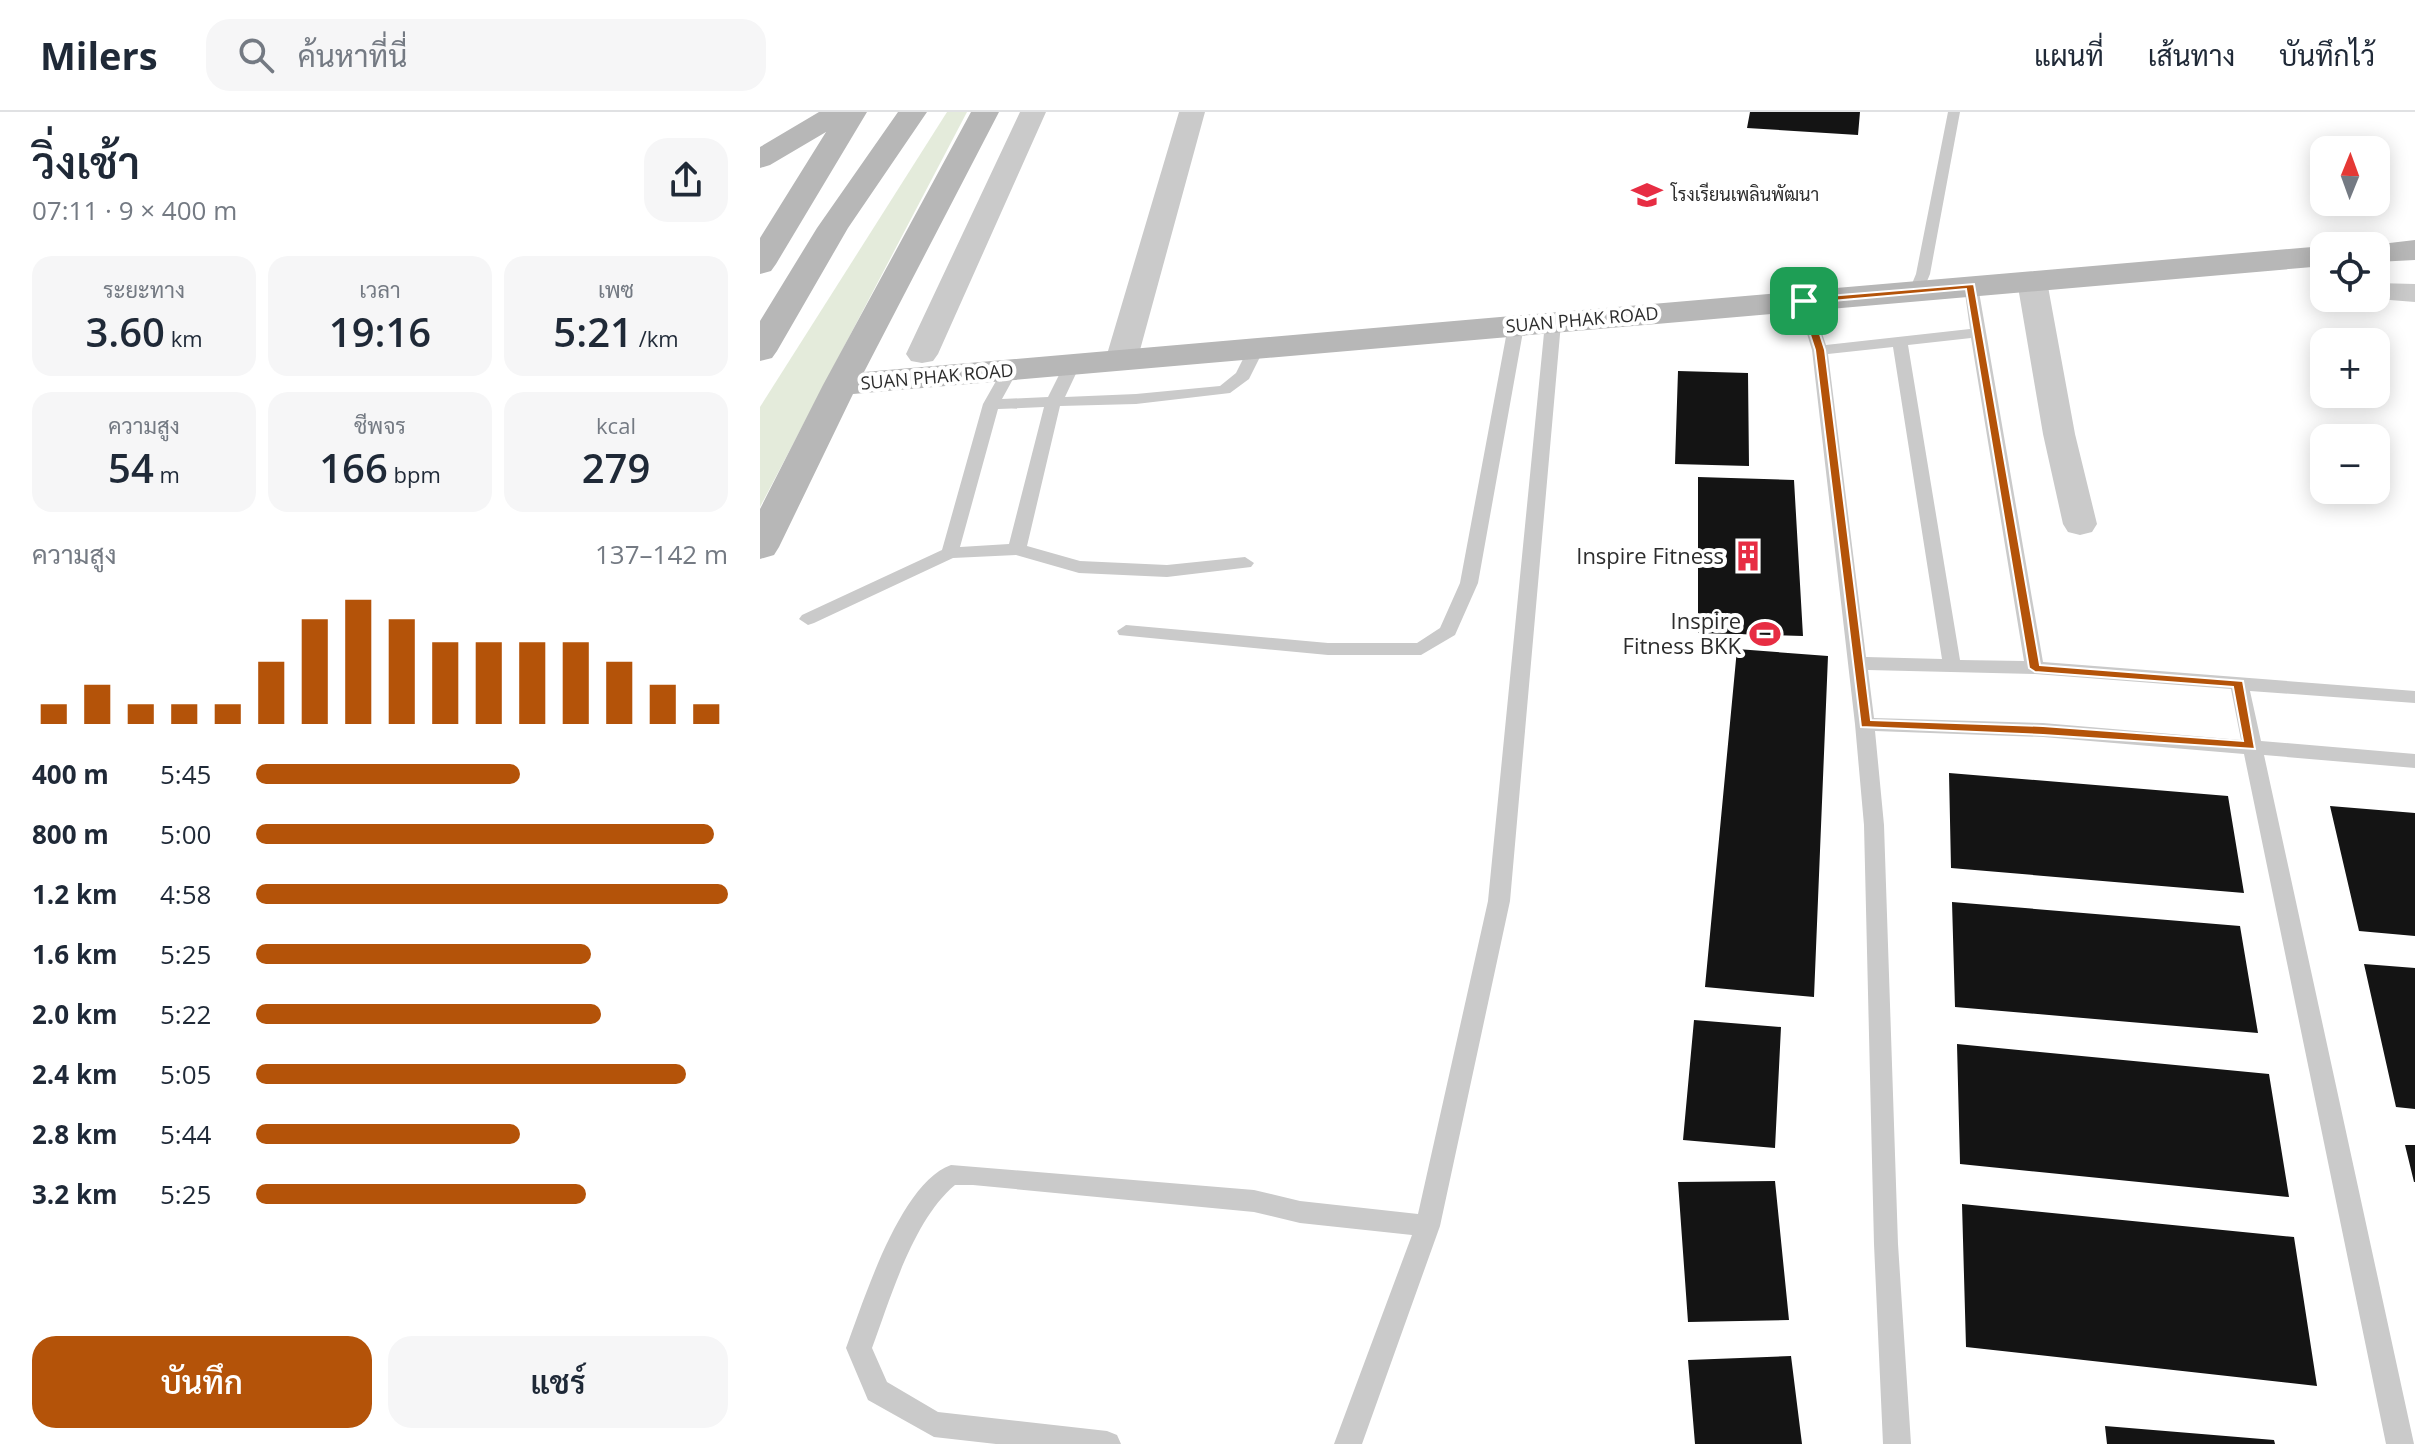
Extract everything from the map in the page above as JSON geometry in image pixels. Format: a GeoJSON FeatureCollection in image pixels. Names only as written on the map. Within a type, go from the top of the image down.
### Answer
{"type":"FeatureCollection","features":[{"type":"Feature","properties":{"kind":"main road"},"geometry":{"type":"LineString","coordinates":[[760,159],[839,112]]}},
{"type":"Feature","properties":{"kind":"main road"},"geometry":{"type":"LineString","coordinates":[[760,264],[853,112]]}},
{"type":"Feature","properties":{"kind":"main road"},"geometry":{"type":"LineString","coordinates":[[760,351],[801,275],[867,173],[913,112]]}},
{"type":"Feature","properties":{"kind":"main road"},"geometry":{"type":"LineString","coordinates":[[760,547],[840,385],[985,112]]}},
{"type":"Feature","properties":{"kind":"main road"},"geometry":{"type":"LineString","coordinates":[[760,245],[794,206]]}},
{"type":"Feature","properties":{"kind":"main road"},"geometry":{"type":"LineString","coordinates":[[2390,251],[2415,250]]}},
{"type":"Feature","properties":{"kind":"main road","name":"SUAN PHAK ROAD"},"geometry":{"type":"LineString","coordinates":[[840,385],[1971,286],[2310,261]]}},
{"type":"Feature","properties":{"kind":"street"},"geometry":{"type":"LineString","coordinates":[[922,354],[1033,112]]}},
{"type":"Feature","properties":{"kind":"street"},"geometry":{"type":"LineString","coordinates":[[1121,361],[1192,112]]}},
{"type":"Feature","properties":{"kind":"street"},"geometry":{"type":"LineString","coordinates":[[2032,281],[2059,434],[2080,524]]}},
{"type":"Feature","properties":{"kind":"street"},"geometry":{"type":"LineString","coordinates":[[2390,292],[2415,293]]}},
{"type":"Feature","properties":{"kind":"lane"},"geometry":{"type":"LineString","coordinates":[[1916,291],[1923,274],[1954,112]]}},
{"type":"Feature","properties":{"kind":"lane"},"geometry":{"type":"LineString","coordinates":[[1971,286],[2035,668]]}},
{"type":"Feature","properties":{"kind":"lane"},"geometry":{"type":"LineString","coordinates":[[1804,301],[1820,350],[1865,724],[1874,825],[1886,1244],[1897,1444]]}},
{"type":"Feature","properties":{"kind":"lane"},"geometry":{"type":"LineString","coordinates":[[1348,1444],[1428,1226],[1499,901],[1553,323]]}},
{"type":"Feature","properties":{"kind":"lane"},"geometry":{"type":"LineString","coordinates":[[1126,631],[1328,649],[1421,649],[1448,631],[1469,583],[1516,326]]}},
{"type":"Feature","properties":{"kind":"lane"},"geometry":{"type":"LineString","coordinates":[[1820,350],[1978,333]]}},
{"type":"Feature","properties":{"kind":"lane"},"geometry":{"type":"LineString","coordinates":[[1900,341],[1952,666]]}},
{"type":"Feature","properties":{"kind":"lane"},"geometry":{"type":"LineString","coordinates":[[991,404],[1053,404],[1224,390],[1243,376],[1256,349]]}},
{"type":"Feature","properties":{"kind":"lane"},"geometry":{"type":"LineString","coordinates":[[1017,549],[1053,404],[1072,365]]}},
{"type":"Feature","properties":{"kind":"lane"},"geometry":{"type":"LineString","coordinates":[[950,553],[991,404],[1010,370]]}},
{"type":"Feature","properties":{"kind":"lane"},"geometry":{"type":"LineString","coordinates":[[808,619],[950,553],[1017,549],[1079,567],[1167,571],[1245,563]]}},
{"type":"Feature","properties":{"kind":"lane"},"geometry":{"type":"LineString","coordinates":[[1858,663],[2035,668],[2415,697]]}},
{"type":"Feature","properties":{"kind":"lane"},"geometry":{"type":"LineString","coordinates":[[2239,684],[2400,1444]]}},
{"type":"Feature","properties":{"kind":"lane"},"geometry":{"type":"LineString","coordinates":[[1865,724],[2043,730],[2415,761]]}},
{"type":"Feature","properties":{"kind":"lane"},"geometry":{"type":"LineString","coordinates":[[1107,1444],[934,1424],[877,1391],[859,1348],[895,1255],[933,1189],[949,1176],[973,1175],[1254,1201],[1300,1212],[1428,1226]]}},
{"type":"Feature","properties":{"kind":"green space"},"geometry":{"type":"Polygon","coordinates":[[[947,112],[967,112],[760,507],[760,407],[947,112]]]}},
{"type":"Feature","properties":{"kind":"building"},"geometry":{"type":"Polygon","coordinates":[[[1750,112],[1860,112],[1858,135],[1747,128],[1750,112]]]}},
{"type":"Feature","properties":{"kind":"building"},"geometry":{"type":"Polygon","coordinates":[[[1678,371],[1748,373],[1749,466],[1675,464],[1678,371]]]}},
{"type":"Feature","properties":{"kind":"building","name":"Inspire Fitness"},"geometry":{"type":"Polygon","coordinates":[[[1698,477],[1794,480],[1803,636],[1698,633],[1698,477]]]}},
{"type":"Feature","properties":{"kind":"building"},"geometry":{"type":"Polygon","coordinates":[[[1737,649],[1828,656],[1814,997],[1705,987],[1737,649]]]}},
{"type":"Feature","properties":{"kind":"building"},"geometry":{"type":"Polygon","coordinates":[[[1949,773],[2228,796],[2244,893],[1951,868],[1949,773]]]}},
{"type":"Feature","properties":{"kind":"building"},"geometry":{"type":"Polygon","coordinates":[[[2330,806],[2415,813],[2415,936],[2359,931],[2330,806]]]}},
{"type":"Feature","properties":{"kind":"building"},"geometry":{"type":"Polygon","coordinates":[[[1952,902],[2240,926],[2258,1033],[1955,1007],[1952,902]]]}},
{"type":"Feature","properties":{"kind":"building"},"geometry":{"type":"Polygon","coordinates":[[[2364,964],[2415,968],[2415,1109],[2396,1107],[2364,964]]]}},
{"type":"Feature","properties":{"kind":"building"},"geometry":{"type":"Polygon","coordinates":[[[1694,1020],[1781,1027],[1775,1148],[1683,1140],[1694,1020]]]}},
{"type":"Feature","properties":{"kind":"building"},"geometry":{"type":"Polygon","coordinates":[[[1957,1044],[2269,1074],[2289,1197],[1960,1164],[1957,1044]]]}},
{"type":"Feature","properties":{"kind":"building"},"geometry":{"type":"Polygon","coordinates":[[[2405,1145],[2415,1145],[2415,1182],[2414,1182],[2405,1145]]]}},
{"type":"Feature","properties":{"kind":"building"},"geometry":{"type":"Polygon","coordinates":[[[1775,1181],[1789,1320],[1688,1322],[1678,1182],[1775,1181]]]}},
{"type":"Feature","properties":{"kind":"building"},"geometry":{"type":"Polygon","coordinates":[[[1962,1204],[2294,1237],[2317,1386],[1966,1347],[1962,1204]]]}},
{"type":"Feature","properties":{"kind":"building"},"geometry":{"type":"Polygon","coordinates":[[[1791,1356],[1802,1444],[1695,1444],[1688,1360],[1791,1356]]]}},
{"type":"Feature","properties":{"kind":"building"},"geometry":{"type":"Polygon","coordinates":[[[2105,1426],[2274,1440],[2275,1444],[2107,1444],[2105,1426]]]}},
{"type":"Feature","properties":{"kind":"place","name":"โรงเรียนเพลินพัฒนา"},"geometry":{"type":"Point","coordinates":[1647,195]}},
{"type":"Feature","properties":{"kind":"place","name":"Inspire Fitness"},"geometry":{"type":"Point","coordinates":[1748,556]}},
{"type":"Feature","properties":{"kind":"place","name":"Inspire Fitness BKK"},"geometry":{"type":"Point","coordinates":[1765,634]}},
{"type":"Feature","properties":{"kind":"route"},"geometry":{"type":"LineString","coordinates":[[1971,286],[2035,668],[2239,684],[2250,746],[2043,730],[1865,724],[1820,350],[1804,301],[1971,286]]}}]}
